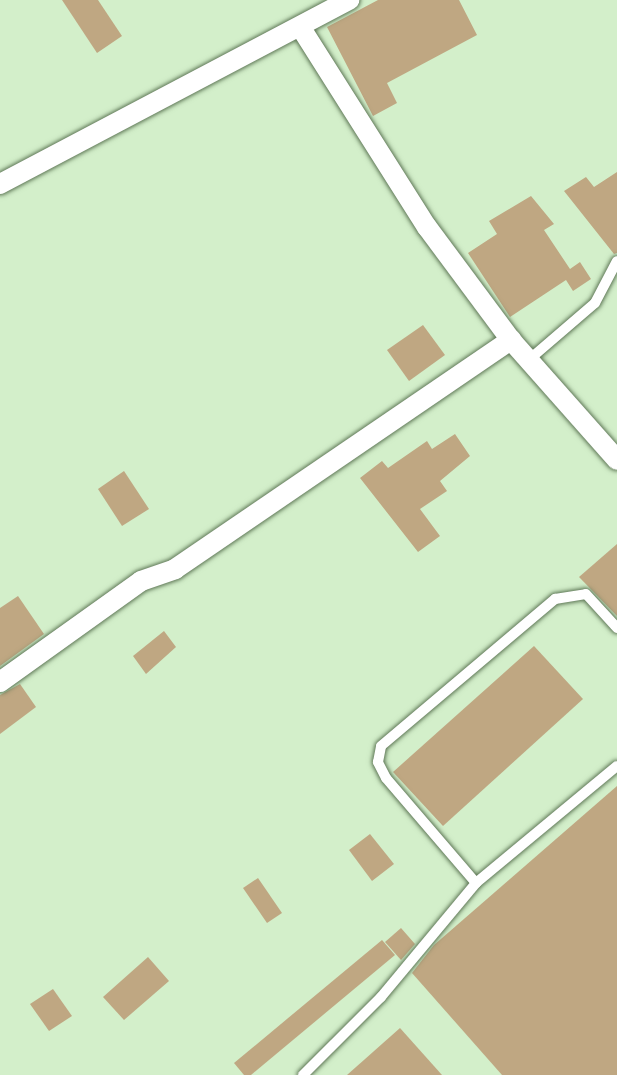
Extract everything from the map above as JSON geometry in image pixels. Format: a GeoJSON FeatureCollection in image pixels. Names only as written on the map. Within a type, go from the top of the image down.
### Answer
{"type":"FeatureCollection","features":[{"type":"Feature","properties":{"kind":"street"},"geometry":{"type":"LineString","coordinates":[[0,184],[349,0]]}},
{"type":"Feature","properties":{"kind":"street"},"geometry":{"type":"LineString","coordinates":[[301,28],[427,227],[511,340],[531,358],[617,460]]}},
{"type":"Feature","properties":{"kind":"street"},"geometry":{"type":"LineString","coordinates":[[0,682],[141,581],[175,569],[511,340]]}},
{"type":"Feature","properties":{"kind":"lane"},"geometry":{"type":"LineString","coordinates":[[531,358],[595,303],[617,261]]}},
{"type":"Feature","properties":{"kind":"lane"},"geometry":{"type":"LineString","coordinates":[[476,883],[386,778],[378,762],[381,746],[555,599],[586,594],[617,628]]}},
{"type":"Feature","properties":{"kind":"lane"},"geometry":{"type":"LineString","coordinates":[[303,1075],[381,997],[476,883],[617,766]]}},
{"type":"Feature","properties":{"kind":"building"},"geometry":{"type":"Polygon","coordinates":[[[62,0],[98,0],[122,36],[97,53],[62,0]]]}},
{"type":"Feature","properties":{"kind":"building"},"geometry":{"type":"Polygon","coordinates":[[[378,0],[459,0],[477,35],[387,83],[397,103],[373,116],[327,27],[378,0]]]}},
{"type":"Feature","properties":{"kind":"building"},"geometry":{"type":"Polygon","coordinates":[[[617,172],[617,253],[614,254],[564,191],[586,177],[594,187],[617,172]]]}},
{"type":"Feature","properties":{"kind":"building"},"geometry":{"type":"Polygon","coordinates":[[[531,196],[554,224],[544,230],[570,269],[580,262],[591,279],[573,291],[566,280],[510,317],[468,253],[497,234],[489,221],[531,196]]]}},
{"type":"Feature","properties":{"kind":"building"},"geometry":{"type":"Polygon","coordinates":[[[423,325],[445,355],[409,381],[387,350],[423,325]]]}},
{"type":"Feature","properties":{"kind":"building"},"geometry":{"type":"Polygon","coordinates":[[[455,434],[470,456],[440,481],[447,491],[420,509],[440,536],[418,552],[360,478],[382,461],[388,468],[427,441],[432,449],[455,434]]]}},
{"type":"Feature","properties":{"kind":"building"},"geometry":{"type":"Polygon","coordinates":[[[124,471],[149,509],[122,526],[98,489],[124,471]]]}},
{"type":"Feature","properties":{"kind":"building"},"geometry":{"type":"Polygon","coordinates":[[[617,544],[617,616],[579,577],[617,544]]]}},
{"type":"Feature","properties":{"kind":"building"},"geometry":{"type":"Polygon","coordinates":[[[18,596],[44,634],[0,666],[0,608],[18,596]]]}},
{"type":"Feature","properties":{"kind":"building"},"geometry":{"type":"Polygon","coordinates":[[[164,631],[176,647],[146,674],[133,656],[164,631]]]}},
{"type":"Feature","properties":{"kind":"building"},"geometry":{"type":"Polygon","coordinates":[[[534,646],[583,699],[443,826],[393,772],[534,646]]]}},
{"type":"Feature","properties":{"kind":"building"},"geometry":{"type":"Polygon","coordinates":[[[20,684],[36,707],[0,734],[0,695],[20,684]]]}},
{"type":"Feature","properties":{"kind":"building"},"geometry":{"type":"Polygon","coordinates":[[[617,786],[617,1075],[502,1075],[412,973],[434,945],[617,786]]]}},
{"type":"Feature","properties":{"kind":"building"},"geometry":{"type":"Polygon","coordinates":[[[370,834],[394,864],[372,881],[349,850],[370,834]]]}},
{"type":"Feature","properties":{"kind":"building"},"geometry":{"type":"Polygon","coordinates":[[[258,878],[282,913],[267,923],[243,888],[258,878]]]}},
{"type":"Feature","properties":{"kind":"building"},"geometry":{"type":"Polygon","coordinates":[[[401,928],[415,944],[401,960],[385,942],[401,928]]]}},
{"type":"Feature","properties":{"kind":"building"},"geometry":{"type":"Polygon","coordinates":[[[382,940],[395,955],[251,1075],[244,1075],[234,1063],[382,940]]]}},
{"type":"Feature","properties":{"kind":"building"},"geometry":{"type":"Polygon","coordinates":[[[148,957],[169,981],[124,1020],[103,997],[148,957]]]}},
{"type":"Feature","properties":{"kind":"building"},"geometry":{"type":"Polygon","coordinates":[[[53,989],[72,1016],[49,1031],[30,1004],[53,989]]]}},
{"type":"Feature","properties":{"kind":"building"},"geometry":{"type":"Polygon","coordinates":[[[400,1028],[442,1075],[347,1075],[400,1028]]]}}]}
